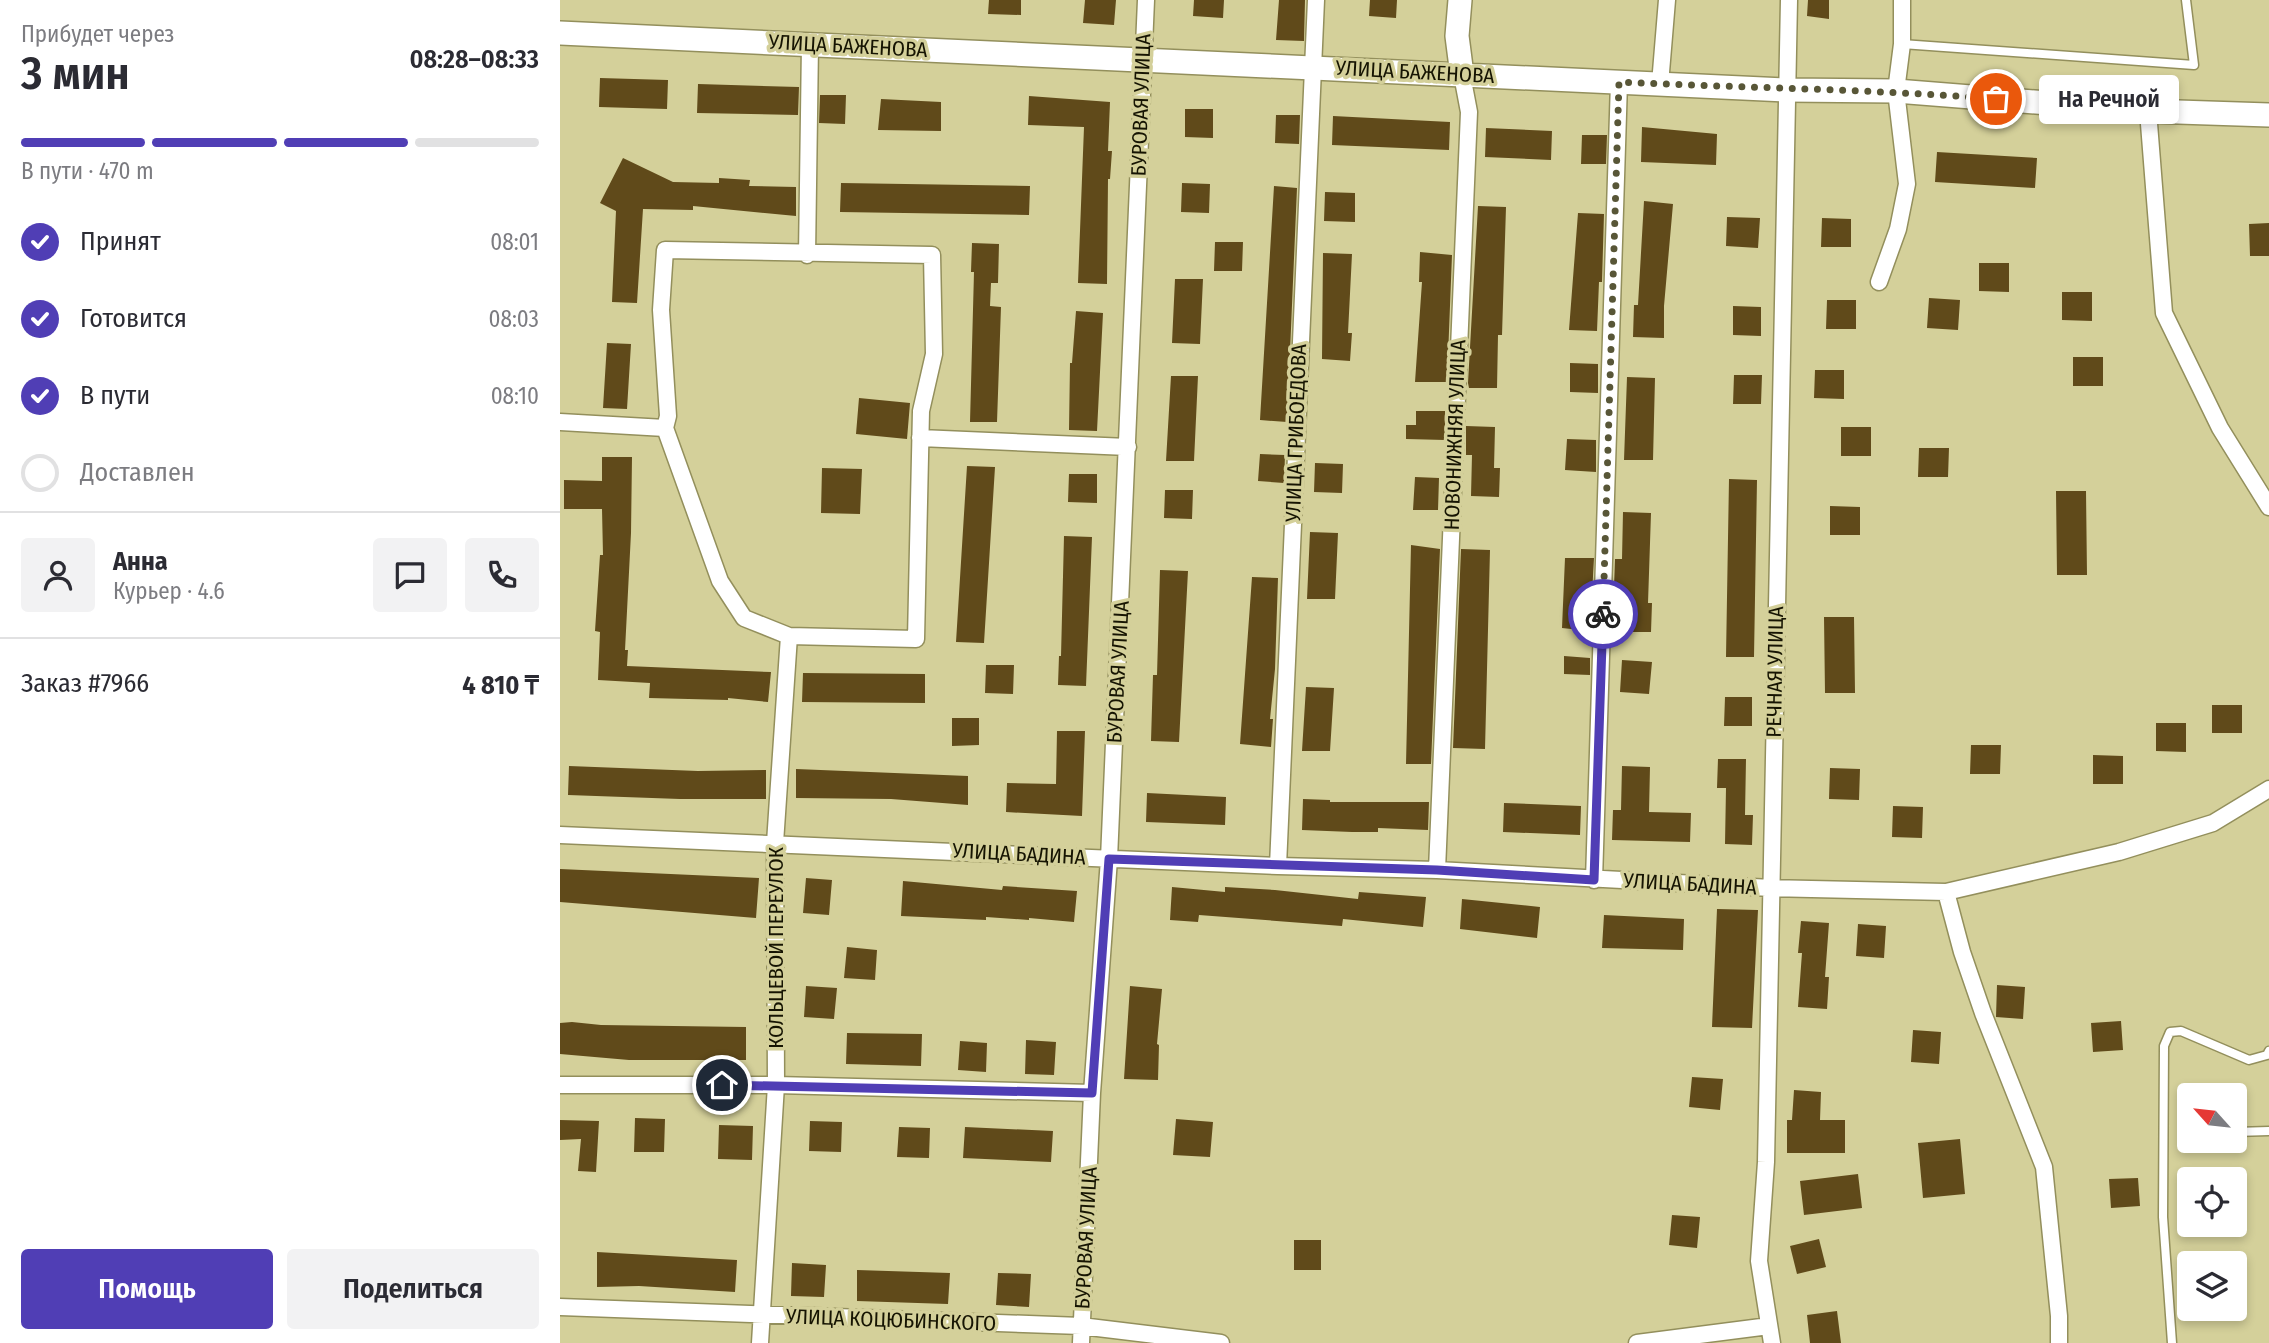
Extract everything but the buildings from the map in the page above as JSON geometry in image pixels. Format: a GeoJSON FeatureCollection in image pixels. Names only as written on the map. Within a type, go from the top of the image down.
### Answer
{"type":"FeatureCollection","features":[{"type":"Feature","properties":{"kind":"main road","name":"НОВОНИЖНЯЯ УЛИЦА"},"geometry":{"type":"LineString","coordinates":[[1460,0],[1457,36],[1462,75]]}},
{"type":"Feature","properties":{"kind":"main road","name":"УЛИЦА БАЖЕНОВА"},"geometry":{"type":"LineString","coordinates":[[560,33],[1785,90],[1896,91],[2148,111],[2269,115]]}},
{"type":"Feature","properties":{"kind":"street","name":"БУРОВАЯ УЛИЦА"},"geometry":{"type":"LineString","coordinates":[[1081,1335],[1092,1093],[1109,859],[1146,0]]}},
{"type":"Feature","properties":{"kind":"street","name":"УЛИЦА ГРИБОЕДОВА"},"geometry":{"type":"LineString","coordinates":[[1278,866],[1316,0]]}},
{"type":"Feature","properties":{"kind":"street"},"geometry":{"type":"LineString","coordinates":[[1660,84],[1667,0]]}},
{"type":"Feature","properties":{"kind":"street","name":"РЕЧНАЯ УЛИЦА"},"geometry":{"type":"LineString","coordinates":[[1772,1343],[1759,1261],[1766,1161],[1785,90],[1789,0]]}},
{"type":"Feature","properties":{"kind":"street"},"geometry":{"type":"LineString","coordinates":[[1879,282],[1898,229],[1907,184],[1896,91],[1902,44],[1902,0]]}},
{"type":"Feature","properties":{"kind":"street"},"geometry":{"type":"LineString","coordinates":[[807,255],[810,44]]}},
{"type":"Feature","properties":{"kind":"street","name":"НОВОНИЖНЯЯ УЛИЦА"},"geometry":{"type":"LineString","coordinates":[[1437,870],[1469,112],[1462,75]]}},
{"type":"Feature","properties":{"kind":"street"},"geometry":{"type":"LineString","coordinates":[[1594,880],[1619,82]]}},
{"type":"Feature","properties":{"kind":"street"},"geometry":{"type":"LineString","coordinates":[[2148,111],[2164,313],[2220,428],[2269,507]]}},
{"type":"Feature","properties":{"kind":"street"},"geometry":{"type":"LineString","coordinates":[[665,250],[807,255],[932,255],[934,354],[921,411],[916,639],[789,636],[744,618],[720,581],[665,428],[668,416],[661,310],[665,250]]}},
{"type":"Feature","properties":{"kind":"street"},"geometry":{"type":"LineString","coordinates":[[560,422],[665,428]]}},
{"type":"Feature","properties":{"kind":"street"},"geometry":{"type":"LineString","coordinates":[[920,438],[1128,447]]}},
{"type":"Feature","properties":{"kind":"street","name":"КОЛЬЦЕВОЙ ПЕРЕУЛОК"},"geometry":{"type":"LineString","coordinates":[[760,1343],[776,1085],[775,843],[789,636]]}},
{"type":"Feature","properties":{"kind":"street","name":"УЛИЦА БАДИНА"},"geometry":{"type":"LineString","coordinates":[[560,835],[1278,866],[1437,870],[1771,888],[1947,892],[2119,852],[2202,827],[2269,789]]}},
{"type":"Feature","properties":{"kind":"street"},"geometry":{"type":"LineString","coordinates":[[1947,892],[1962,952],[1983,1013],[2044,1167],[2059,1316],[2059,1343]]}},
{"type":"Feature","properties":{"kind":"street"},"geometry":{"type":"LineString","coordinates":[[560,1085],[776,1085],[1092,1093]]}},
{"type":"Feature","properties":{"kind":"street","name":"УЛИЦА КОЦЮБИНСКОГО"},"geometry":{"type":"LineString","coordinates":[[560,1307],[762,1315],[1221,1343]]}},
{"type":"Feature","properties":{"kind":"street"},"geometry":{"type":"LineString","coordinates":[[1637,1343],[1769,1326]]}},
{"type":"Feature","properties":{"kind":"lane"},"geometry":{"type":"LineString","coordinates":[[1902,44],[2194,65],[2186,0]]}},
{"type":"Feature","properties":{"kind":"lane"},"geometry":{"type":"LineString","coordinates":[[2172,1343],[2163,1217],[2164,1046],[2170,1032],[2181,1031],[2249,1059],[2267,1055],[2269,1051]]}},
{"type":"Feature","properties":{"kind":"lane"},"geometry":{"type":"LineString","coordinates":[[2247,1132],[2269,1131]]}},
{"type":"Feature","properties":{"kind":"way so far"},"geometry":{"type":"LineString","coordinates":[[1603,614],[1619,82],[1785,90],[1896,91],[1996,99]]}},
{"type":"Feature","properties":{"kind":"place","name":"На Речной"},"geometry":{"type":"Point","coordinates":[1996,99]}},
{"type":"Feature","properties":{"kind":"route"},"geometry":{"type":"LineString","coordinates":[[722,1085],[1092,1093],[1109,859],[1437,870],[1594,880],[1603,614]]}}]}
